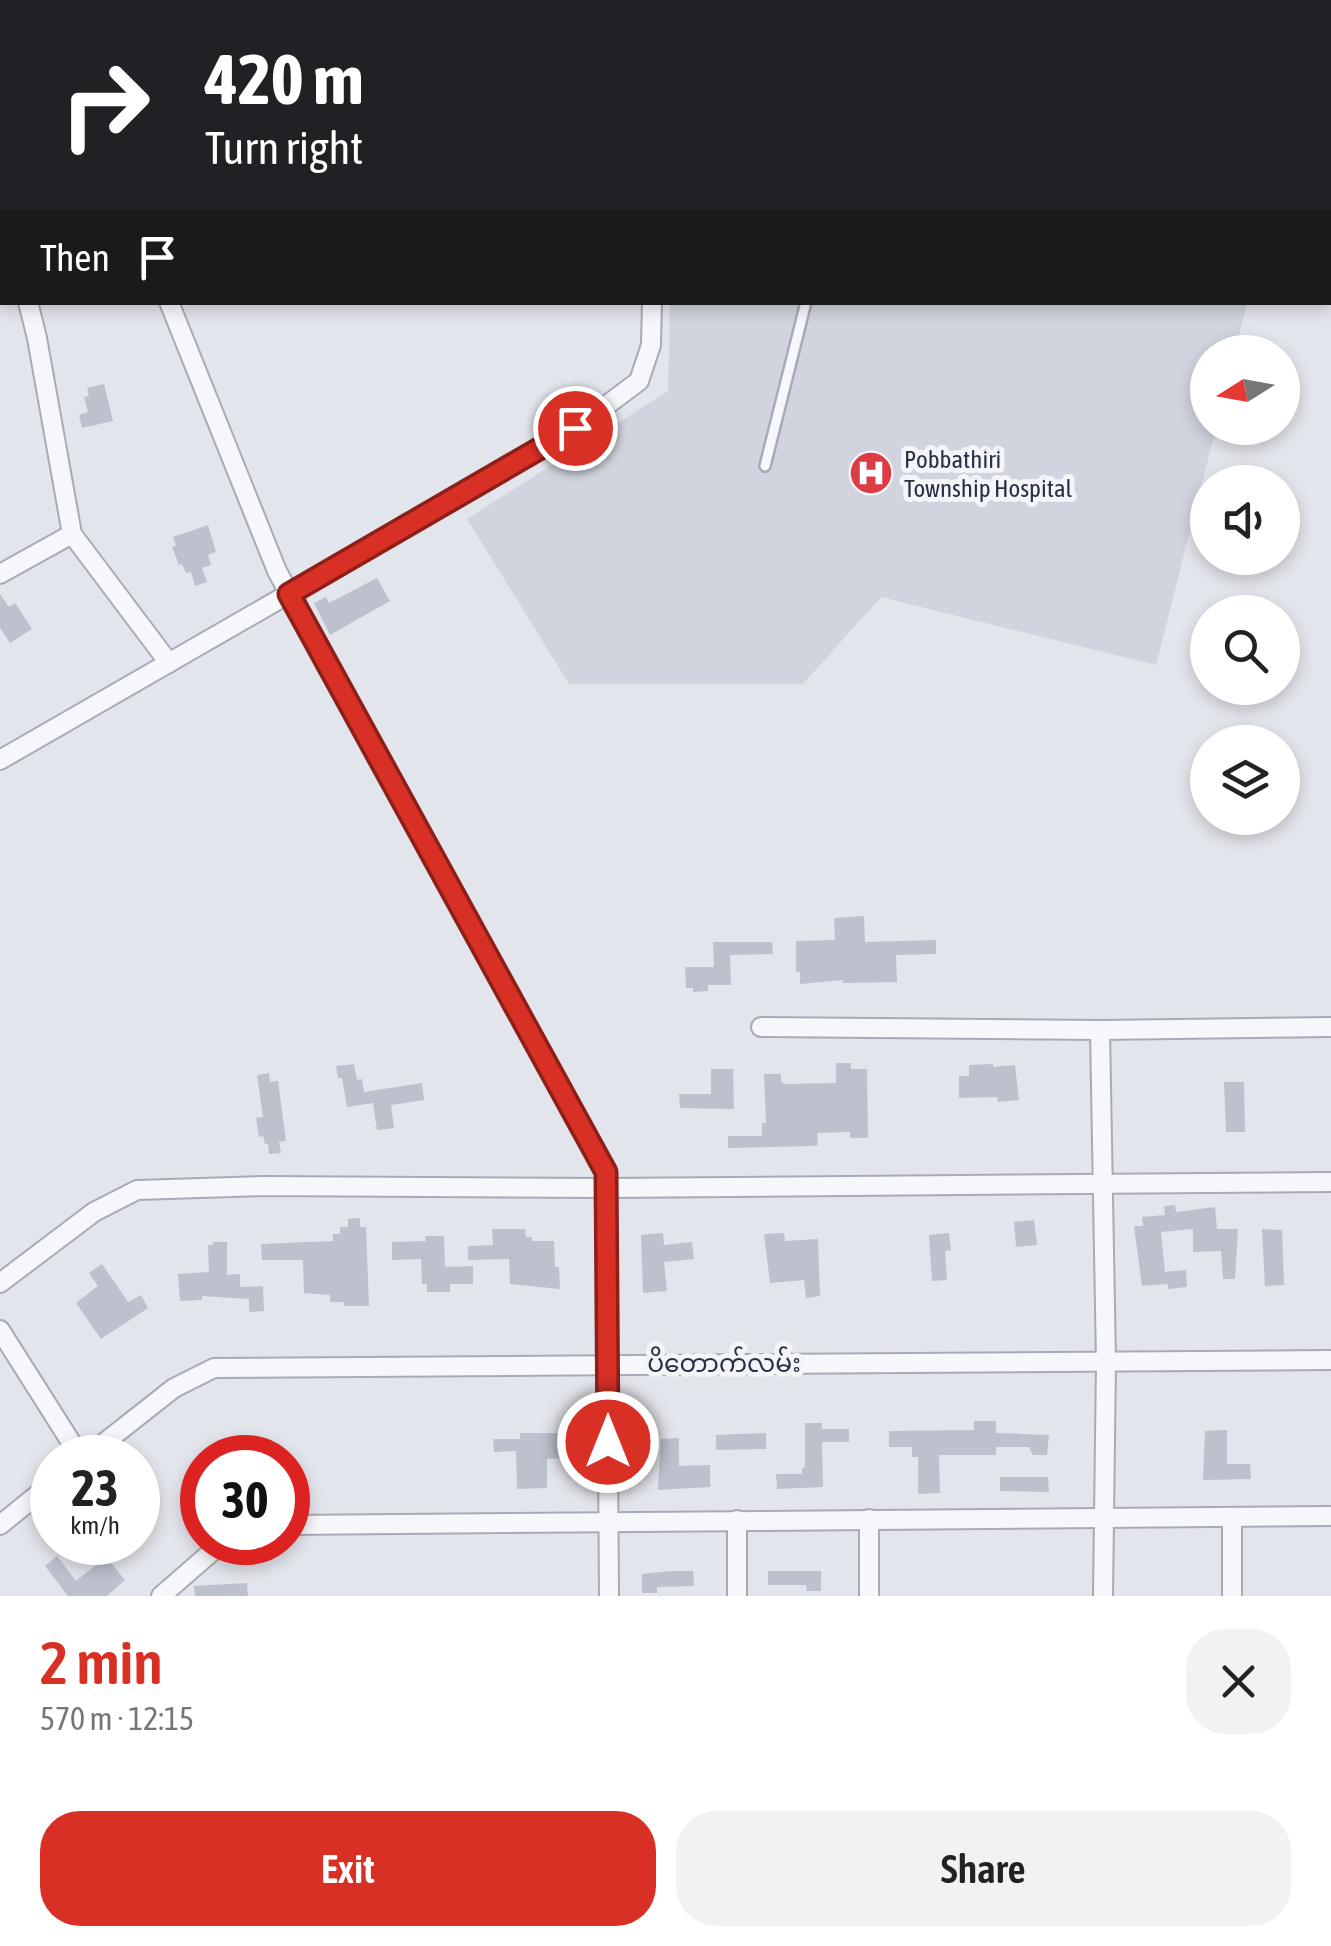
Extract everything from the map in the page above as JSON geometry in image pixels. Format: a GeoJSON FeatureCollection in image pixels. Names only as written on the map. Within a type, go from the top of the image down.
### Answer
{"type":"FeatureCollection","features":[{"type":"Feature","properties":{"kind":"street"},"geometry":{"type":"LineString","coordinates":[[29,305],[72,534],[169,662]]}},
{"type":"Feature","properties":{"kind":"street"},"geometry":{"type":"LineString","coordinates":[[170,305],[190,363],[277,572],[606,1172],[609,1596]]}},
{"type":"Feature","properties":{"kind":"street"},"geometry":{"type":"LineString","coordinates":[[0,760],[575,428],[639,382],[651,344],[652,305]]}},
{"type":"Feature","properties":{"kind":"street"},"geometry":{"type":"LineString","coordinates":[[0,574],[72,534]]}},
{"type":"Feature","properties":{"kind":"street"},"geometry":{"type":"LineString","coordinates":[[761,1027],[1100,1030],[1331,1026]]}},
{"type":"Feature","properties":{"kind":"street"},"geometry":{"type":"LineString","coordinates":[[1100,1030],[1106,1362],[1103,1596]]}},
{"type":"Feature","properties":{"kind":"street"},"geometry":{"type":"LineString","coordinates":[[0,1283],[94,1212],[137,1190],[263,1186],[606,1188],[1331,1182]]}},
{"type":"Feature","properties":{"kind":"street"},"geometry":{"type":"LineString","coordinates":[[0,1330],[68,1435]]}},
{"type":"Feature","properties":{"kind":"street","name":"ပိတောက်လမ်း"},"geometry":{"type":"LineString","coordinates":[[113,1435],[174,1388],[214,1368],[1331,1360]]}},
{"type":"Feature","properties":{"kind":"street"},"geometry":{"type":"LineString","coordinates":[[0,1524],[30,1500]]}},
{"type":"Feature","properties":{"kind":"street"},"geometry":{"type":"LineString","coordinates":[[1232,1516],[1232,1596]]}},
{"type":"Feature","properties":{"kind":"street"},"geometry":{"type":"LineString","coordinates":[[310,1525],[1331,1516]]}},
{"type":"Feature","properties":{"kind":"street"},"geometry":{"type":"LineString","coordinates":[[869,1519],[869,1596]]}},
{"type":"Feature","properties":{"kind":"street"},"geometry":{"type":"LineString","coordinates":[[737,1520],[737,1596]]}},
{"type":"Feature","properties":{"kind":"street"},"geometry":{"type":"LineString","coordinates":[[160,1596],[196,1565]]}},
{"type":"Feature","properties":{"kind":"lane"},"geometry":{"type":"LineString","coordinates":[[765,466],[805,305]]}},
{"type":"Feature","properties":{"kind":"shaded area","name":"Pobbathiri Township Hospital"},"geometry":{"type":"Polygon","coordinates":[[[670,305],[1247,305],[1239,335],[1190,335],[1190,445],[1212,445],[1207,465],[1190,465],[1190,531],[1156,665],[881,597],[803,684],[569,684],[467,519],[668,391],[670,305]]]}},
{"type":"Feature","properties":{"kind":"building"},"geometry":{"type":"Polygon","coordinates":[[[104,384],[113,421],[82,428],[79,415],[88,412],[84,397],[89,396],[87,388],[104,384]]]}},
{"type":"Feature","properties":{"kind":"building"},"geometry":{"type":"Polygon","coordinates":[[[208,525],[216,552],[208,555],[211,565],[202,568],[207,582],[195,586],[191,572],[186,573],[179,565],[172,547],[176,545],[173,537],[208,525]]]}},
{"type":"Feature","properties":{"kind":"building"},"geometry":{"type":"Polygon","coordinates":[[[377,578],[390,601],[330,635],[314,603],[326,597],[329,603],[377,578]]]}},
{"type":"Feature","properties":{"kind":"building"},"geometry":{"type":"Polygon","coordinates":[[[0,594],[9,607],[15,603],[32,629],[10,643],[0,628],[0,594]]]}},
{"type":"Feature","properties":{"kind":"building"},"geometry":{"type":"Polygon","coordinates":[[[864,916],[865,942],[936,940],[936,954],[896,955],[897,982],[843,980],[800,984],[796,941],[835,940],[834,918],[864,916]]]}},
{"type":"Feature","properties":{"kind":"building"},"geometry":{"type":"Polygon","coordinates":[[[713,942],[772,942],[773,954],[730,955],[731,985],[708,985],[708,991],[693,992],[693,988],[686,988],[685,967],[714,967],[713,942]]]}},
{"type":"Feature","properties":{"kind":"building"},"geometry":{"type":"Polygon","coordinates":[[[836,1063],[851,1063],[851,1069],[867,1069],[868,1138],[850,1138],[850,1132],[817,1133],[818,1145],[728,1148],[728,1136],[762,1136],[762,1123],[766,1123],[764,1074],[781,1074],[785,1084],[836,1083],[836,1063]]]}},
{"type":"Feature","properties":{"kind":"building"},"geometry":{"type":"Polygon","coordinates":[[[354,1064],[364,1092],[422,1083],[424,1100],[391,1105],[394,1128],[377,1130],[373,1103],[347,1107],[336,1066],[354,1064]]]}},
{"type":"Feature","properties":{"kind":"building"},"geometry":{"type":"Polygon","coordinates":[[[969,1065],[1015,1065],[1019,1100],[959,1098],[959,1076],[969,1076],[969,1065]]]}},
{"type":"Feature","properties":{"kind":"building"},"geometry":{"type":"Polygon","coordinates":[[[711,1069],[733,1069],[734,1109],[680,1108],[679,1094],[711,1094],[711,1069]]]}},
{"type":"Feature","properties":{"kind":"building"},"geometry":{"type":"Polygon","coordinates":[[[269,1073],[270,1082],[278,1081],[286,1141],[279,1142],[281,1153],[269,1154],[268,1144],[263,1136],[259,1137],[256,1118],[263,1117],[257,1075],[269,1073]]]}},
{"type":"Feature","properties":{"kind":"building"},"geometry":{"type":"Polygon","coordinates":[[[1224,1082],[1244,1082],[1245,1132],[1226,1132],[1224,1082]]]}},
{"type":"Feature","properties":{"kind":"building"},"geometry":{"type":"Polygon","coordinates":[[[1175,1205],[1176,1212],[1215,1207],[1217,1229],[1238,1229],[1235,1279],[1223,1279],[1221,1251],[1193,1252],[1193,1229],[1161,1232],[1165,1272],[1186,1270],[1187,1287],[1142,1286],[1134,1226],[1143,1226],[1142,1217],[1165,1215],[1164,1206],[1175,1205]]]}},
{"type":"Feature","properties":{"kind":"building"},"geometry":{"type":"Polygon","coordinates":[[[360,1218],[360,1227],[366,1227],[369,1306],[344,1306],[344,1302],[330,1302],[330,1295],[304,1293],[303,1260],[262,1260],[261,1244],[333,1241],[333,1234],[340,1234],[340,1227],[348,1227],[348,1219],[360,1218]]]}},
{"type":"Feature","properties":{"kind":"building"},"geometry":{"type":"Polygon","coordinates":[[[1034,1220],[1037,1245],[1016,1247],[1014,1222],[1034,1220]]]}},
{"type":"Feature","properties":{"kind":"building"},"geometry":{"type":"Polygon","coordinates":[[[492,1229],[525,1229],[526,1237],[532,1237],[532,1241],[554,1241],[560,1289],[510,1284],[509,1259],[468,1260],[468,1246],[493,1245],[492,1229]]]}},
{"type":"Feature","properties":{"kind":"building"},"geometry":{"type":"Polygon","coordinates":[[[1262,1229],[1282,1230],[1284,1285],[1265,1286],[1262,1229]]]}},
{"type":"Feature","properties":{"kind":"building"},"geometry":{"type":"Polygon","coordinates":[[[663,1233],[664,1245],[692,1242],[694,1259],[664,1262],[667,1291],[643,1293],[641,1235],[663,1233]]]}},
{"type":"Feature","properties":{"kind":"building"},"geometry":{"type":"Polygon","coordinates":[[[784,1233],[785,1241],[818,1239],[820,1296],[806,1298],[804,1280],[770,1283],[764,1234],[784,1233]]]}},
{"type":"Feature","properties":{"kind":"building"},"geometry":{"type":"Polygon","coordinates":[[[949,1233],[951,1250],[945,1251],[947,1280],[932,1281],[929,1235],[949,1233]]]}},
{"type":"Feature","properties":{"kind":"building"},"geometry":{"type":"Polygon","coordinates":[[[425,1236],[444,1236],[445,1267],[473,1266],[473,1284],[450,1284],[450,1292],[427,1292],[427,1284],[422,1284],[421,1259],[392,1260],[392,1242],[426,1241],[425,1236]]]}},
{"type":"Feature","properties":{"kind":"building"},"geometry":{"type":"Polygon","coordinates":[[[227,1242],[227,1275],[240,1274],[240,1287],[263,1286],[264,1311],[249,1312],[249,1299],[202,1296],[202,1300],[180,1301],[178,1274],[209,1272],[208,1245],[227,1242]]]}},
{"type":"Feature","properties":{"kind":"building"},"geometry":{"type":"Polygon","coordinates":[[[102,1264],[128,1302],[141,1295],[148,1308],[101,1339],[76,1303],[98,1286],[89,1273],[102,1264]]]}},
{"type":"Feature","properties":{"kind":"building"},"geometry":{"type":"Polygon","coordinates":[[[974,1421],[996,1421],[996,1433],[1049,1435],[1047,1455],[1033,1455],[1029,1447],[996,1447],[996,1455],[939,1455],[940,1493],[918,1494],[918,1457],[912,1457],[912,1447],[889,1447],[889,1431],[974,1430],[974,1421]]]}},
{"type":"Feature","properties":{"kind":"building"},"geometry":{"type":"Polygon","coordinates":[[[805,1423],[822,1423],[822,1429],[849,1429],[849,1442],[822,1442],[823,1487],[777,1489],[776,1474],[802,1474],[805,1467],[805,1423]]]}},
{"type":"Feature","properties":{"kind":"building"},"geometry":{"type":"Polygon","coordinates":[[[1227,1430],[1227,1464],[1250,1464],[1251,1479],[1203,1480],[1205,1431],[1227,1430]]]}},
{"type":"Feature","properties":{"kind":"building"},"geometry":{"type":"Polygon","coordinates":[[[520,1433],[562,1433],[562,1458],[547,1459],[547,1488],[517,1489],[516,1451],[494,1452],[493,1439],[520,1439],[520,1433]]]}},
{"type":"Feature","properties":{"kind":"building"},"geometry":{"type":"Polygon","coordinates":[[[766,1433],[766,1449],[716,1450],[716,1435],[766,1433]]]}},
{"type":"Feature","properties":{"kind":"building"},"geometry":{"type":"Polygon","coordinates":[[[679,1438],[679,1466],[710,1465],[710,1487],[658,1490],[661,1439],[679,1438]]]}},
{"type":"Feature","properties":{"kind":"building"},"geometry":{"type":"Polygon","coordinates":[[[1000,1477],[1048,1477],[1049,1492],[1000,1491],[1000,1477]]]}},
{"type":"Feature","properties":{"kind":"building"},"geometry":{"type":"Polygon","coordinates":[[[64,1565],[76,1581],[96,1565],[113,1565],[125,1580],[107,1596],[68,1596],[45,1566],[64,1565]]]}},
{"type":"Feature","properties":{"kind":"building"},"geometry":{"type":"Polygon","coordinates":[[[693,1571],[694,1586],[657,1587],[657,1593],[642,1593],[642,1574],[693,1571]]]}},
{"type":"Feature","properties":{"kind":"building"},"geometry":{"type":"Polygon","coordinates":[[[768,1571],[821,1571],[821,1591],[807,1591],[806,1585],[768,1585],[768,1571]]]}},
{"type":"Feature","properties":{"kind":"building"},"geometry":{"type":"Polygon","coordinates":[[[247,1583],[248,1596],[195,1596],[194,1586],[247,1583]]]}},
{"type":"Feature","properties":{"kind":"place","name":"Pobbathiri Township Hospital"},"geometry":{"type":"Point","coordinates":[871,473]}},
{"type":"Feature","properties":{"kind":"route"},"geometry":{"type":"LineString","coordinates":[[575,428],[289,594],[606,1172],[608,1442]]}}]}
